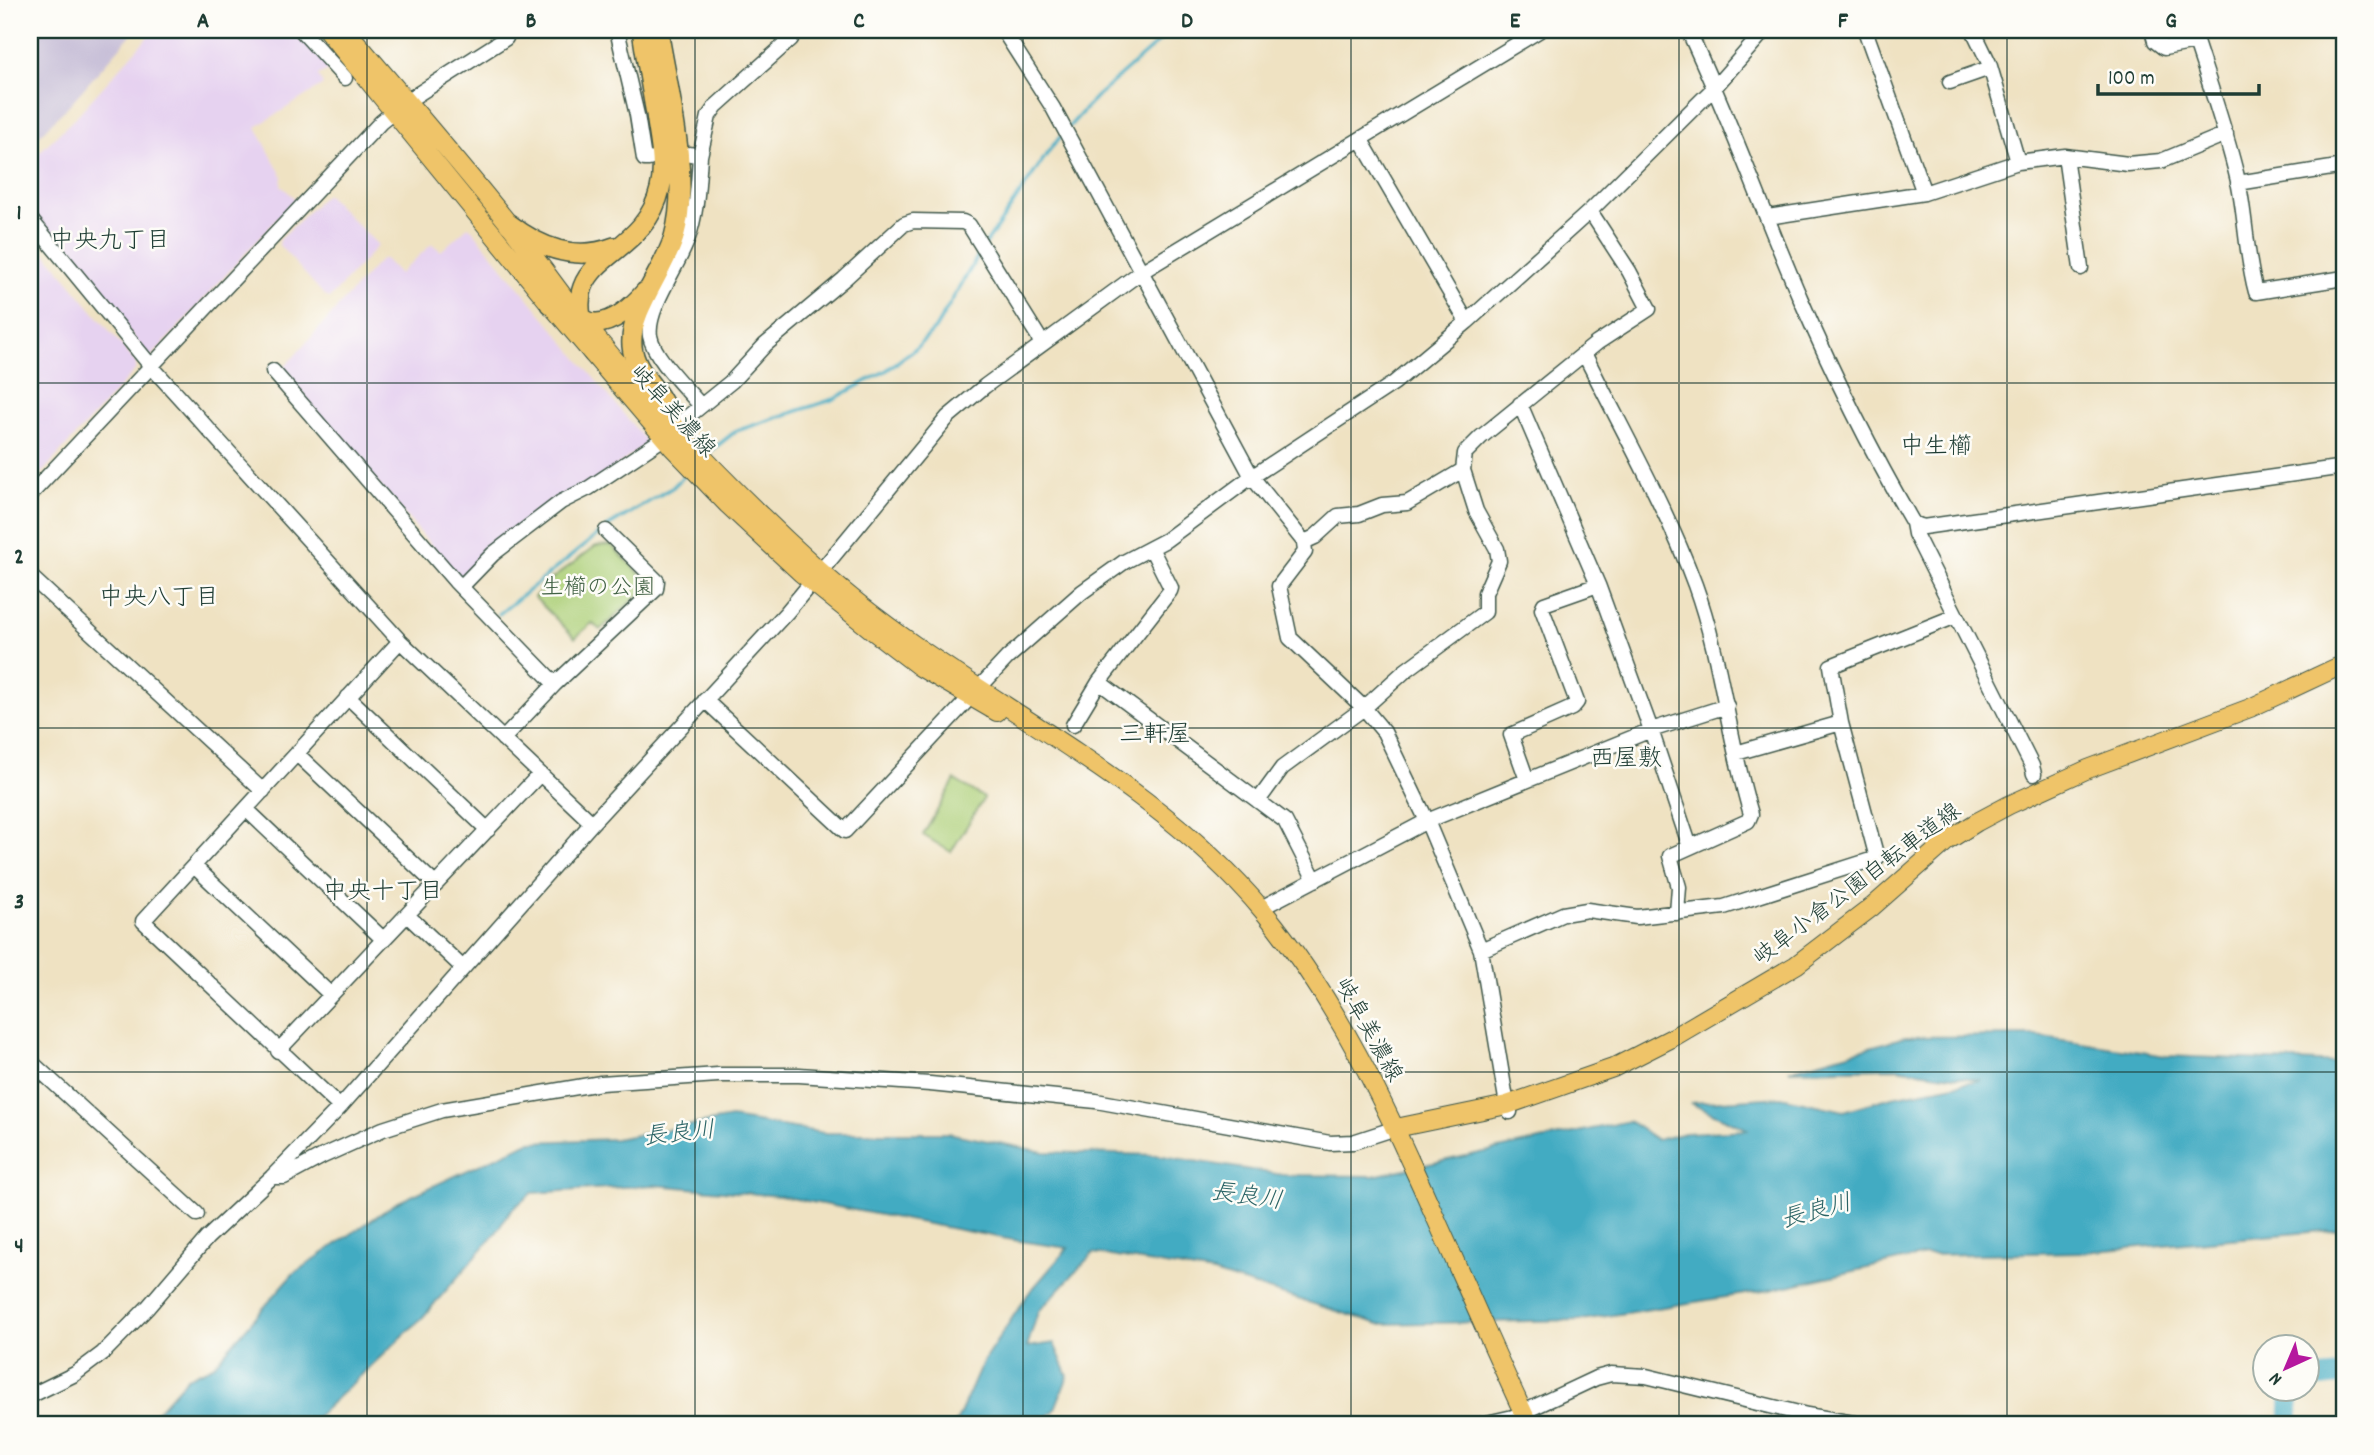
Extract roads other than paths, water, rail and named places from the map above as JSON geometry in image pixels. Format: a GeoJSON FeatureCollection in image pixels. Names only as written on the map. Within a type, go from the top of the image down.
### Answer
{"type":"FeatureCollection","features":[{"type":"Feature","properties":{"kind":"highway"},"geometry":{"type":"LineString","coordinates":[[593,353],[579,315],[581,287],[598,264],[628,241],[646,221],[660,190],[662,153],[642,30]]}},
{"type":"Feature","properties":{"kind":"highway"},"geometry":{"type":"LineString","coordinates":[[658,30],[677,145],[679,193],[674,236],[637,317],[632,335],[632,349],[636,364],[662,400],[670,429]]}},
{"type":"Feature","properties":{"kind":"highway"},"geometry":{"type":"LineString","coordinates":[[509,224],[543,246],[578,254],[610,249],[628,241]]}},
{"type":"Feature","properties":{"kind":"highway"},"geometry":{"type":"LineString","coordinates":[[550,304],[563,312],[579,315],[587,322],[597,324],[611,320],[652,284]]}},
{"type":"Feature","properties":{"kind":"main road","name":"岐阜美濃線"},"geometry":{"type":"LineString","coordinates":[[327,30],[509,224],[698,462],[728,505],[817,577],[920,667],[1058,739],[1132,789],[1202,849],[1261,908],[1308,970],[1356,1048],[1396,1128],[1526,1419]]}},
{"type":"Feature","properties":{"kind":"main road","name":"岐阜美濃線"},"geometry":{"type":"LineString","coordinates":[[346,30],[550,304],[593,353],[670,429]]}},
{"type":"Feature","properties":{"kind":"main road","name":"岐阜小倉公園自転車道線"},"geometry":{"type":"LineString","coordinates":[[1396,1128],[1509,1108],[1614,1068],[1796,965],[1872,906],[1947,841],[2009,805],[2088,769],[2250,708],[2344,664]]}},
{"type":"Feature","properties":{"kind":"street"},"geometry":{"type":"LineString","coordinates":[[301,30],[345,78]]}},
{"type":"Feature","properties":{"kind":"street"},"geometry":{"type":"LineString","coordinates":[[30,495],[381,122],[400,106],[506,38],[502,30]]}},
{"type":"Feature","properties":{"kind":"street"},"geometry":{"type":"LineString","coordinates":[[617,30],[637,115],[644,159],[649,159]]}},
{"type":"Feature","properties":{"kind":"street"},"geometry":{"type":"LineString","coordinates":[[701,406],[656,352],[650,338],[650,321],[654,306],[687,241],[697,205],[695,155],[709,116],[716,106],[791,39],[795,30]]}},
{"type":"Feature","properties":{"kind":"street"},"geometry":{"type":"LineString","coordinates":[[1003,30],[1025,62],[1061,125],[1252,477],[1304,542],[1305,552],[1279,586],[1290,638],[1364,708],[1390,741],[1427,821],[1480,950],[1509,1108]]}},
{"type":"Feature","properties":{"kind":"street"},"geometry":{"type":"LineString","coordinates":[[30,1396],[75,1374],[103,1353],[148,1307],[215,1230],[272,1177],[340,1107],[592,823],[817,577],[948,417],[1141,272],[1540,30]]}},
{"type":"Feature","properties":{"kind":"street"},"geometry":{"type":"LineString","coordinates":[[1688,30],[1715,87],[1801,299],[1859,424],[1913,523],[1915,534],[2034,774]]}},
{"type":"Feature","properties":{"kind":"street"},"geometry":{"type":"LineString","coordinates":[[705,700],[845,831],[1007,658],[1082,592],[1124,562],[1166,540],[1252,477],[1394,383],[1467,322],[1590,211],[1715,87],[1765,30]]}},
{"type":"Feature","properties":{"kind":"street"},"geometry":{"type":"LineString","coordinates":[[1865,30],[1924,193]]}},
{"type":"Feature","properties":{"kind":"street"},"geometry":{"type":"LineString","coordinates":[[1973,30],[1990,68],[2018,162]]}},
{"type":"Feature","properties":{"kind":"street"},"geometry":{"type":"LineString","coordinates":[[2152,30],[2155,41],[2164,48],[2196,42],[2226,134],[2238,183],[2248,262],[2256,292],[2344,278]]}},
{"type":"Feature","properties":{"kind":"street"},"geometry":{"type":"LineString","coordinates":[[1950,82],[1990,68]]}},
{"type":"Feature","properties":{"kind":"street"},"geometry":{"type":"LineString","coordinates":[[1768,216],[1924,193],[2018,162],[2065,156],[2128,164],[2161,161],[2226,134]]}},
{"type":"Feature","properties":{"kind":"street"},"geometry":{"type":"LineString","coordinates":[[1361,140],[1467,322]]}},
{"type":"Feature","properties":{"kind":"street"},"geometry":{"type":"LineString","coordinates":[[2065,156],[2081,268]]}},
{"type":"Feature","properties":{"kind":"street"},"geometry":{"type":"LineString","coordinates":[[2238,183],[2344,166]]}},
{"type":"Feature","properties":{"kind":"street"},"geometry":{"type":"LineString","coordinates":[[1258,801],[1282,768],[1364,708],[1405,671],[1485,612],[1485,593],[1499,561],[1497,549],[1476,511],[1463,470],[1465,453],[1480,437],[1584,353],[1649,309],[1629,271],[1590,211]]}},
{"type":"Feature","properties":{"kind":"street"},"geometry":{"type":"LineString","coordinates":[[30,219],[151,366],[400,641],[592,823]]}},
{"type":"Feature","properties":{"kind":"street"},"geometry":{"type":"LineString","coordinates":[[461,587],[493,554],[561,502],[589,488],[732,381],[765,345],[904,224],[913,220],[963,222],[970,225],[1041,345]]}},
{"type":"Feature","properties":{"kind":"street"},"geometry":{"type":"LineString","coordinates":[[1584,353],[1647,475],[1695,585],[1717,658],[1751,814],[1748,821],[1670,856],[1679,887],[1677,913]]}},
{"type":"Feature","properties":{"kind":"street"},"geometry":{"type":"LineString","coordinates":[[273,371],[461,587],[555,684]]}},
{"type":"Feature","properties":{"kind":"street"},"geometry":{"type":"LineString","coordinates":[[1520,404],[1598,585],[1690,847]]}},
{"type":"Feature","properties":{"kind":"street"},"geometry":{"type":"LineString","coordinates":[[1913,523],[1923,527],[2344,467]]}},
{"type":"Feature","properties":{"kind":"street"},"geometry":{"type":"LineString","coordinates":[[1304,542],[1315,537],[1338,516],[1359,514],[1382,505],[1407,503],[1463,470]]}},
{"type":"Feature","properties":{"kind":"street"},"geometry":{"type":"LineString","coordinates":[[503,739],[555,684],[656,589],[657,581],[606,531]]}},
{"type":"Feature","properties":{"kind":"street"},"geometry":{"type":"LineString","coordinates":[[1073,724],[1099,682],[1170,591],[1171,588],[1151,548]]}},
{"type":"Feature","properties":{"kind":"street"},"geometry":{"type":"LineString","coordinates":[[30,576],[263,791]]}},
{"type":"Feature","properties":{"kind":"street"},"geometry":{"type":"LineString","coordinates":[[1527,780],[1511,735],[1572,708],[1577,702],[1542,609],[1544,604],[1598,585]]}},
{"type":"Feature","properties":{"kind":"street"},"geometry":{"type":"LineString","coordinates":[[1480,950],[1563,914],[1587,910],[1637,916],[1724,907],[1877,858],[1868,815],[1841,723],[1831,666],[1956,616]]}},
{"type":"Feature","properties":{"kind":"street"},"geometry":{"type":"LineString","coordinates":[[340,1107],[143,921],[400,641]]}},
{"type":"Feature","properties":{"kind":"street"},"geometry":{"type":"LineString","coordinates":[[1099,682],[1285,821],[1315,880]]}},
{"type":"Feature","properties":{"kind":"street"},"geometry":{"type":"LineString","coordinates":[[348,697],[488,830]]}},
{"type":"Feature","properties":{"kind":"street"},"geometry":{"type":"LineString","coordinates":[[1261,908],[1427,821],[1651,730],[1727,706]]}},
{"type":"Feature","properties":{"kind":"street"},"geometry":{"type":"LineString","coordinates":[[1736,753],[1841,723]]}},
{"type":"Feature","properties":{"kind":"street"},"geometry":{"type":"LineString","coordinates":[[297,754],[436,885]]}},
{"type":"Feature","properties":{"kind":"street"},"geometry":{"type":"LineString","coordinates":[[278,1051],[540,774]]}},
{"type":"Feature","properties":{"kind":"street"},"geometry":{"type":"LineString","coordinates":[[246,809],[384,940]]}},
{"type":"Feature","properties":{"kind":"street"},"geometry":{"type":"LineString","coordinates":[[194,866],[331,995]]}},
{"type":"Feature","properties":{"kind":"street"},"geometry":{"type":"LineString","coordinates":[[407,915],[463,968]]}},
{"type":"Feature","properties":{"kind":"street"},"geometry":{"type":"LineString","coordinates":[[30,1061],[197,1214]]}},
{"type":"Feature","properties":{"kind":"street"},"geometry":{"type":"LineString","coordinates":[[272,1177],[284,1177],[383,1129],[442,1110],[601,1083],[718,1075],[799,1075],[930,1084],[1082,1099],[1330,1143],[1353,1142],[1396,1128]]}},
{"type":"Feature","properties":{"kind":"street"},"geometry":{"type":"LineString","coordinates":[[1478,1425],[1526,1419],[1596,1378],[1611,1374],[1646,1377],[1807,1415],[1865,1425]]}},
{"type":"Feature","properties":{"kind":"water","name":"長良川"},"geometry":{"type":"Polygon","coordinates":[[[2037,1036],[2166,1056],[2344,1063],[2344,1229],[2084,1252],[1925,1255],[1770,1290],[1582,1320],[1379,1324],[1213,1273],[1093,1253],[1038,1312],[1027,1347],[1054,1343],[1068,1376],[1054,1411],[1036,1425],[955,1425],[983,1362],[1028,1294],[1068,1248],[780,1196],[654,1185],[532,1193],[510,1211],[496,1233],[422,1318],[308,1425],[145,1425],[187,1378],[213,1366],[293,1274],[396,1203],[529,1142],[615,1139],[731,1118],[825,1133],[948,1133],[1044,1152],[1156,1155],[1283,1175],[1373,1176],[1629,1121],[1657,1140],[1685,1133],[1749,1130],[1690,1103],[1781,1097],[1844,1111],[1892,1097],[1981,1080],[1896,1068],[1789,1070],[1905,1037],[2037,1036]]]}},
{"type":"Feature","properties":{"kind":"waterway"},"geometry":{"type":"LineString","coordinates":[[1068,128],[1096,97],[1172,30]]}},
{"type":"Feature","properties":{"kind":"waterway"},"geometry":{"type":"LineString","coordinates":[[985,245],[1063,134]]}},
{"type":"Feature","properties":{"kind":"waterway"},"geometry":{"type":"LineString","coordinates":[[708,453],[736,431],[834,399],[887,370],[916,348],[935,329],[981,251]]}},
{"type":"Feature","properties":{"kind":"waterway"},"geometry":{"type":"LineString","coordinates":[[607,527],[673,487],[687,473]]}},
{"type":"Feature","properties":{"kind":"waterway"},"geometry":{"type":"LineString","coordinates":[[499,614],[601,532]]}},
{"type":"Feature","properties":{"kind":"waterway"},"geometry":{"type":"LineString","coordinates":[[2322,1377],[2344,1375]]}},
{"type":"Feature","properties":{"kind":"waterway"},"geometry":{"type":"LineString","coordinates":[[2289,1425],[2290,1402]]}},
{"type":"Feature","properties":{"kind":"district","name":"中央九丁目"},"geometry":{"type":"Point","coordinates":[110,239]}},
{"type":"Feature","properties":{"kind":"district","name":"中生櫛"},"geometry":{"type":"Point","coordinates":[1936,445]}},
{"type":"Feature","properties":{"kind":"district","name":"中央八丁目"},"geometry":{"type":"Point","coordinates":[159,596]}},
{"type":"Feature","properties":{"kind":"district","name":"三軒屋"},"geometry":{"type":"Point","coordinates":[1155,733]}},
{"type":"Feature","properties":{"kind":"district","name":"西屋敷"},"geometry":{"type":"Point","coordinates":[1626,757]}},
{"type":"Feature","properties":{"kind":"district","name":"中央十丁目"},"geometry":{"type":"Point","coordinates":[383,890]}},
{"type":"Feature","properties":{"kind":"park label","name":"生櫛の公園"},"geometry":{"type":"Point","coordinates":[598,586]}}]}
